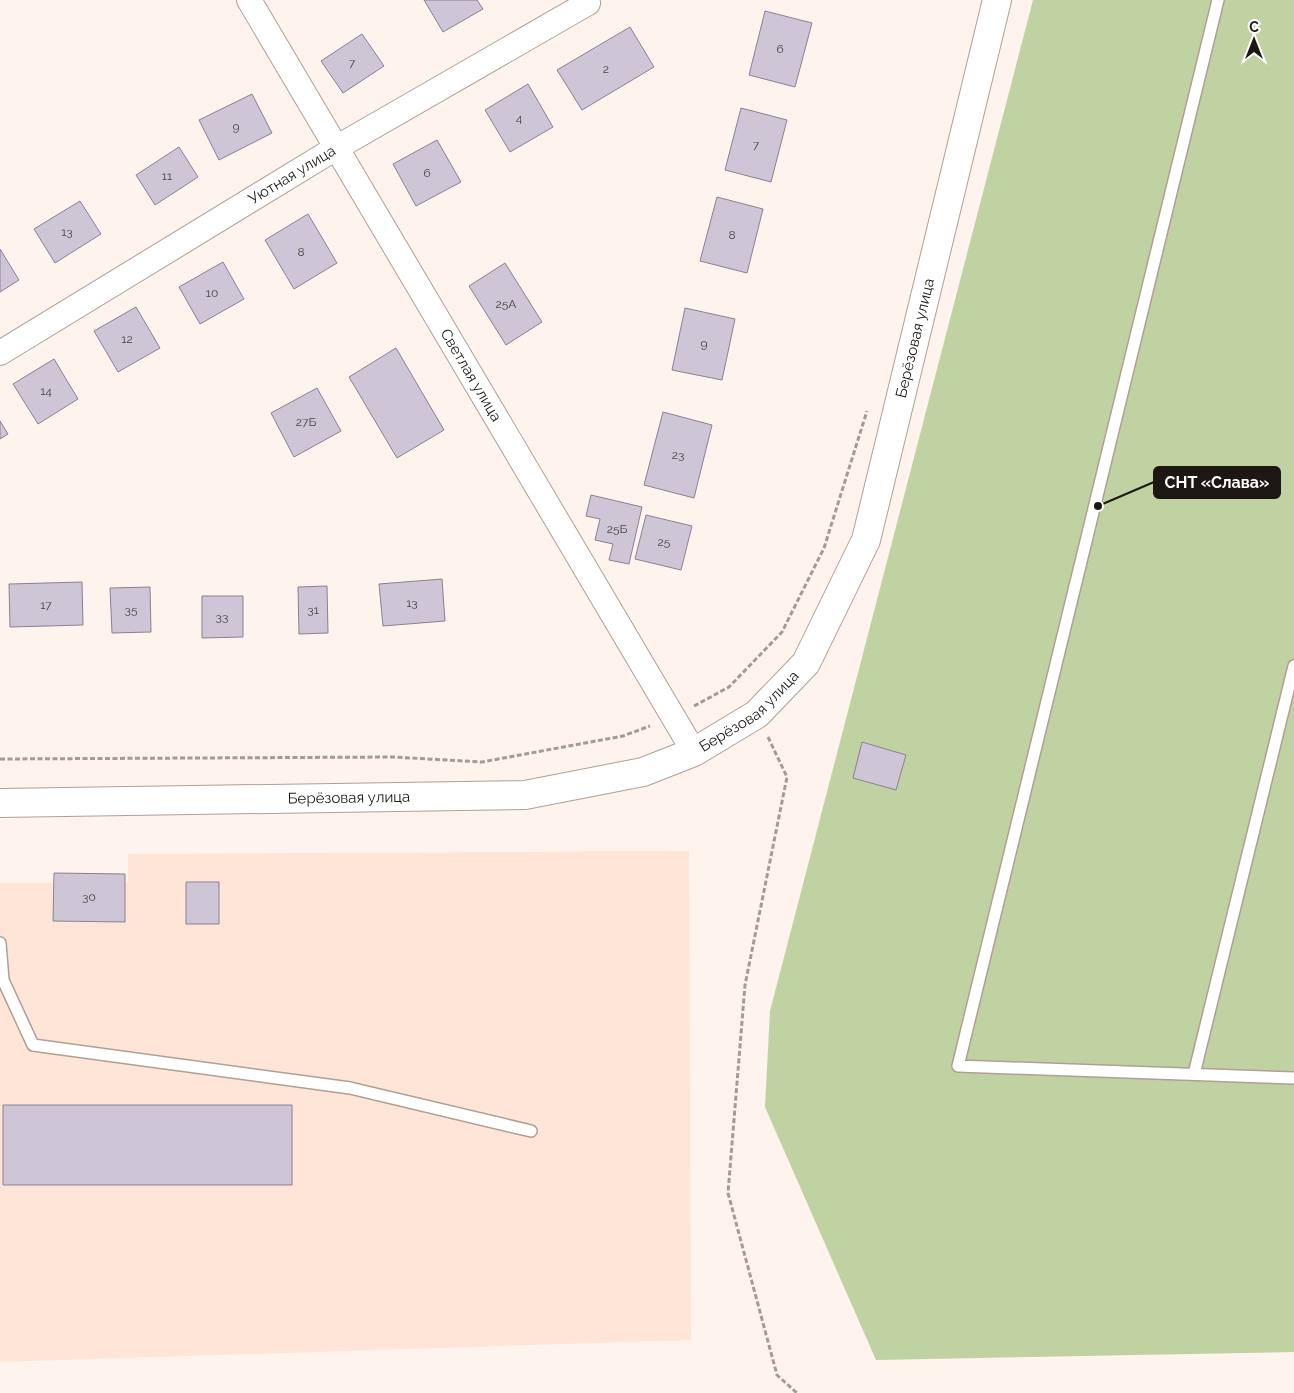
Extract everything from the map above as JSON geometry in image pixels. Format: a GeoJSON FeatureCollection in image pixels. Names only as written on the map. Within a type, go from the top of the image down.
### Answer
{"type":"FeatureCollection","features":[{"type":"Feature","properties":{"kind":"main road","name":"Берёзовая улица"},"geometry":{"type":"LineString","coordinates":[[0,803],[525,795],[643,772],[694,752],[757,714],[806,662],[866,540],[997,0]]}},
{"type":"Feature","properties":{"kind":"street","name":"Светлая улица"},"geometry":{"type":"LineString","coordinates":[[249,0],[694,752]]}},
{"type":"Feature","properties":{"kind":"street","name":"Уютная улица"},"geometry":{"type":"LineString","coordinates":[[0,353],[336,148],[588,3]]}},
{"type":"Feature","properties":{"kind":"lane"},"geometry":{"type":"LineString","coordinates":[[1218,0],[958,1066],[1294,1078]]}},
{"type":"Feature","properties":{"kind":"lane"},"geometry":{"type":"LineString","coordinates":[[1194,1074],[1294,666]]}},
{"type":"Feature","properties":{"kind":"lane"},"geometry":{"type":"LineString","coordinates":[[0,943],[3,980],[33,1045],[350,1088],[531,1131]]}},
{"type":"Feature","properties":{"kind":"path"},"geometry":{"type":"LineString","coordinates":[[0,759],[393,757],[482,762],[622,736],[673,717],[729,687],[782,632],[824,548],[868,410]]}},
{"type":"Feature","properties":{"kind":"path"},"geometry":{"type":"LineString","coordinates":[[757,714],[787,778],[746,985],[728,1193],[777,1375],[797,1393]]}},
{"type":"Feature","properties":{"kind":"shaded area"},"geometry":{"type":"Polygon","coordinates":[[[689,851],[691,1340],[0,1362],[0,883],[128,883],[128,854],[689,851]]]}},
{"type":"Feature","properties":{"kind":"green space"},"geometry":{"type":"Polygon","coordinates":[[[1033,0],[1294,0],[1294,1352],[876,1360],[765,1107],[770,1011],[1033,0]]]}},
{"type":"Feature","properties":{"kind":"building"},"geometry":{"type":"Polygon","coordinates":[[[424,0],[477,0],[483,9],[443,32],[424,0]]]}},
{"type":"Feature","properties":{"kind":"building"},"geometry":{"type":"Polygon","coordinates":[[[765,11],[812,23],[795,87],[749,75],[765,11]]]}},
{"type":"Feature","properties":{"kind":"building"},"geometry":{"type":"Polygon","coordinates":[[[630,27],[654,67],[582,110],[557,70],[630,27]]]}},
{"type":"Feature","properties":{"kind":"building"},"geometry":{"type":"Polygon","coordinates":[[[362,34],[384,66],[343,93],[321,61],[362,34]]]}},
{"type":"Feature","properties":{"kind":"building"},"geometry":{"type":"Polygon","coordinates":[[[528,84],[553,127],[510,152],[485,110],[528,84]]]}},
{"type":"Feature","properties":{"kind":"building"},"geometry":{"type":"Polygon","coordinates":[[[252,94],[272,133],[219,160],[199,120],[252,94]]]}},
{"type":"Feature","properties":{"kind":"building"},"geometry":{"type":"Polygon","coordinates":[[[741,108],[787,120],[771,182],[725,170],[741,108]]]}},
{"type":"Feature","properties":{"kind":"building"},"geometry":{"type":"Polygon","coordinates":[[[437,140],[461,182],[416,206],[393,164],[437,140]]]}},
{"type":"Feature","properties":{"kind":"building"},"geometry":{"type":"Polygon","coordinates":[[[179,147],[198,177],[155,205],[136,175],[179,147]]]}},
{"type":"Feature","properties":{"kind":"building"},"geometry":{"type":"Polygon","coordinates":[[[717,197],[763,209],[747,273],[700,261],[717,197]]]}},
{"type":"Feature","properties":{"kind":"building"},"geometry":{"type":"Polygon","coordinates":[[[80,201],[101,234],[55,263],[34,229],[80,201]]]}},
{"type":"Feature","properties":{"kind":"building"},"geometry":{"type":"Polygon","coordinates":[[[308,214],[337,263],[294,289],[265,240],[308,214]]]}},
{"type":"Feature","properties":{"kind":"building"},"geometry":{"type":"Polygon","coordinates":[[[0,249],[19,280],[0,292],[0,249]]]}},
{"type":"Feature","properties":{"kind":"building"},"geometry":{"type":"Polygon","coordinates":[[[223,262],[244,299],[200,324],[179,287],[223,262]]]}},
{"type":"Feature","properties":{"kind":"building"},"geometry":{"type":"Polygon","coordinates":[[[505,263],[542,322],[506,345],[469,286],[505,263]]]}},
{"type":"Feature","properties":{"kind":"building"},"geometry":{"type":"Polygon","coordinates":[[[136,307],[160,348],[118,372],[94,331],[136,307]]]}},
{"type":"Feature","properties":{"kind":"building"},"geometry":{"type":"Polygon","coordinates":[[[685,308],[735,319],[722,380],[672,370],[685,308]]]}},
{"type":"Feature","properties":{"kind":"building"},"geometry":{"type":"Polygon","coordinates":[[[396,348],[444,430],[397,458],[349,377],[396,348]]]}},
{"type":"Feature","properties":{"kind":"building"},"geometry":{"type":"Polygon","coordinates":[[[54,359],[78,399],[38,424],[13,384],[54,359]]]}},
{"type":"Feature","properties":{"kind":"building"},"geometry":{"type":"Polygon","coordinates":[[[317,388],[341,431],[294,457],[271,413],[317,388]]]}},
{"type":"Feature","properties":{"kind":"building"},"geometry":{"type":"Polygon","coordinates":[[[663,412],[712,425],[694,498],[644,485],[663,412]]]}},
{"type":"Feature","properties":{"kind":"building"},"geometry":{"type":"Polygon","coordinates":[[[0,421],[8,434],[0,439],[0,421]]]}},
{"type":"Feature","properties":{"kind":"building"},"geometry":{"type":"Polygon","coordinates":[[[591,495],[642,507],[629,564],[609,560],[613,544],[595,540],[600,519],[586,516],[591,495]]]}},
{"type":"Feature","properties":{"kind":"building"},"geometry":{"type":"Polygon","coordinates":[[[646,515],[692,526],[681,570],[635,559],[646,515]]]}},
{"type":"Feature","properties":{"kind":"building"},"geometry":{"type":"Polygon","coordinates":[[[442,579],[445,621],[383,626],[379,584],[442,579]]]}},
{"type":"Feature","properties":{"kind":"building"},"geometry":{"type":"Polygon","coordinates":[[[82,582],[83,625],[10,627],[9,584],[82,582]]]}},
{"type":"Feature","properties":{"kind":"building"},"geometry":{"type":"Polygon","coordinates":[[[327,586],[328,633],[299,634],[298,587],[327,586]]]}},
{"type":"Feature","properties":{"kind":"building"},"geometry":{"type":"Polygon","coordinates":[[[150,587],[151,632],[112,633],[110,588],[150,587]]]}},
{"type":"Feature","properties":{"kind":"building"},"geometry":{"type":"Polygon","coordinates":[[[202,596],[243,596],[243,637],[202,638],[202,596]]]}},
{"type":"Feature","properties":{"kind":"building"},"geometry":{"type":"Polygon","coordinates":[[[862,742],[906,755],[896,790],[853,778],[862,742]]]}},
{"type":"Feature","properties":{"kind":"building"},"geometry":{"type":"Polygon","coordinates":[[[54,873],[125,874],[125,922],[53,921],[54,873]]]}},
{"type":"Feature","properties":{"kind":"building"},"geometry":{"type":"Polygon","coordinates":[[[186,882],[219,882],[219,924],[186,924],[186,882]]]}},
{"type":"Feature","properties":{"kind":"building"},"geometry":{"type":"Polygon","coordinates":[[[3,1105],[292,1105],[292,1185],[3,1185],[3,1105]]]}},
{"type":"Feature","properties":{"kind":"place","name":"СНТ «Слава»"},"geometry":{"type":"Point","coordinates":[1098,506]}}]}
